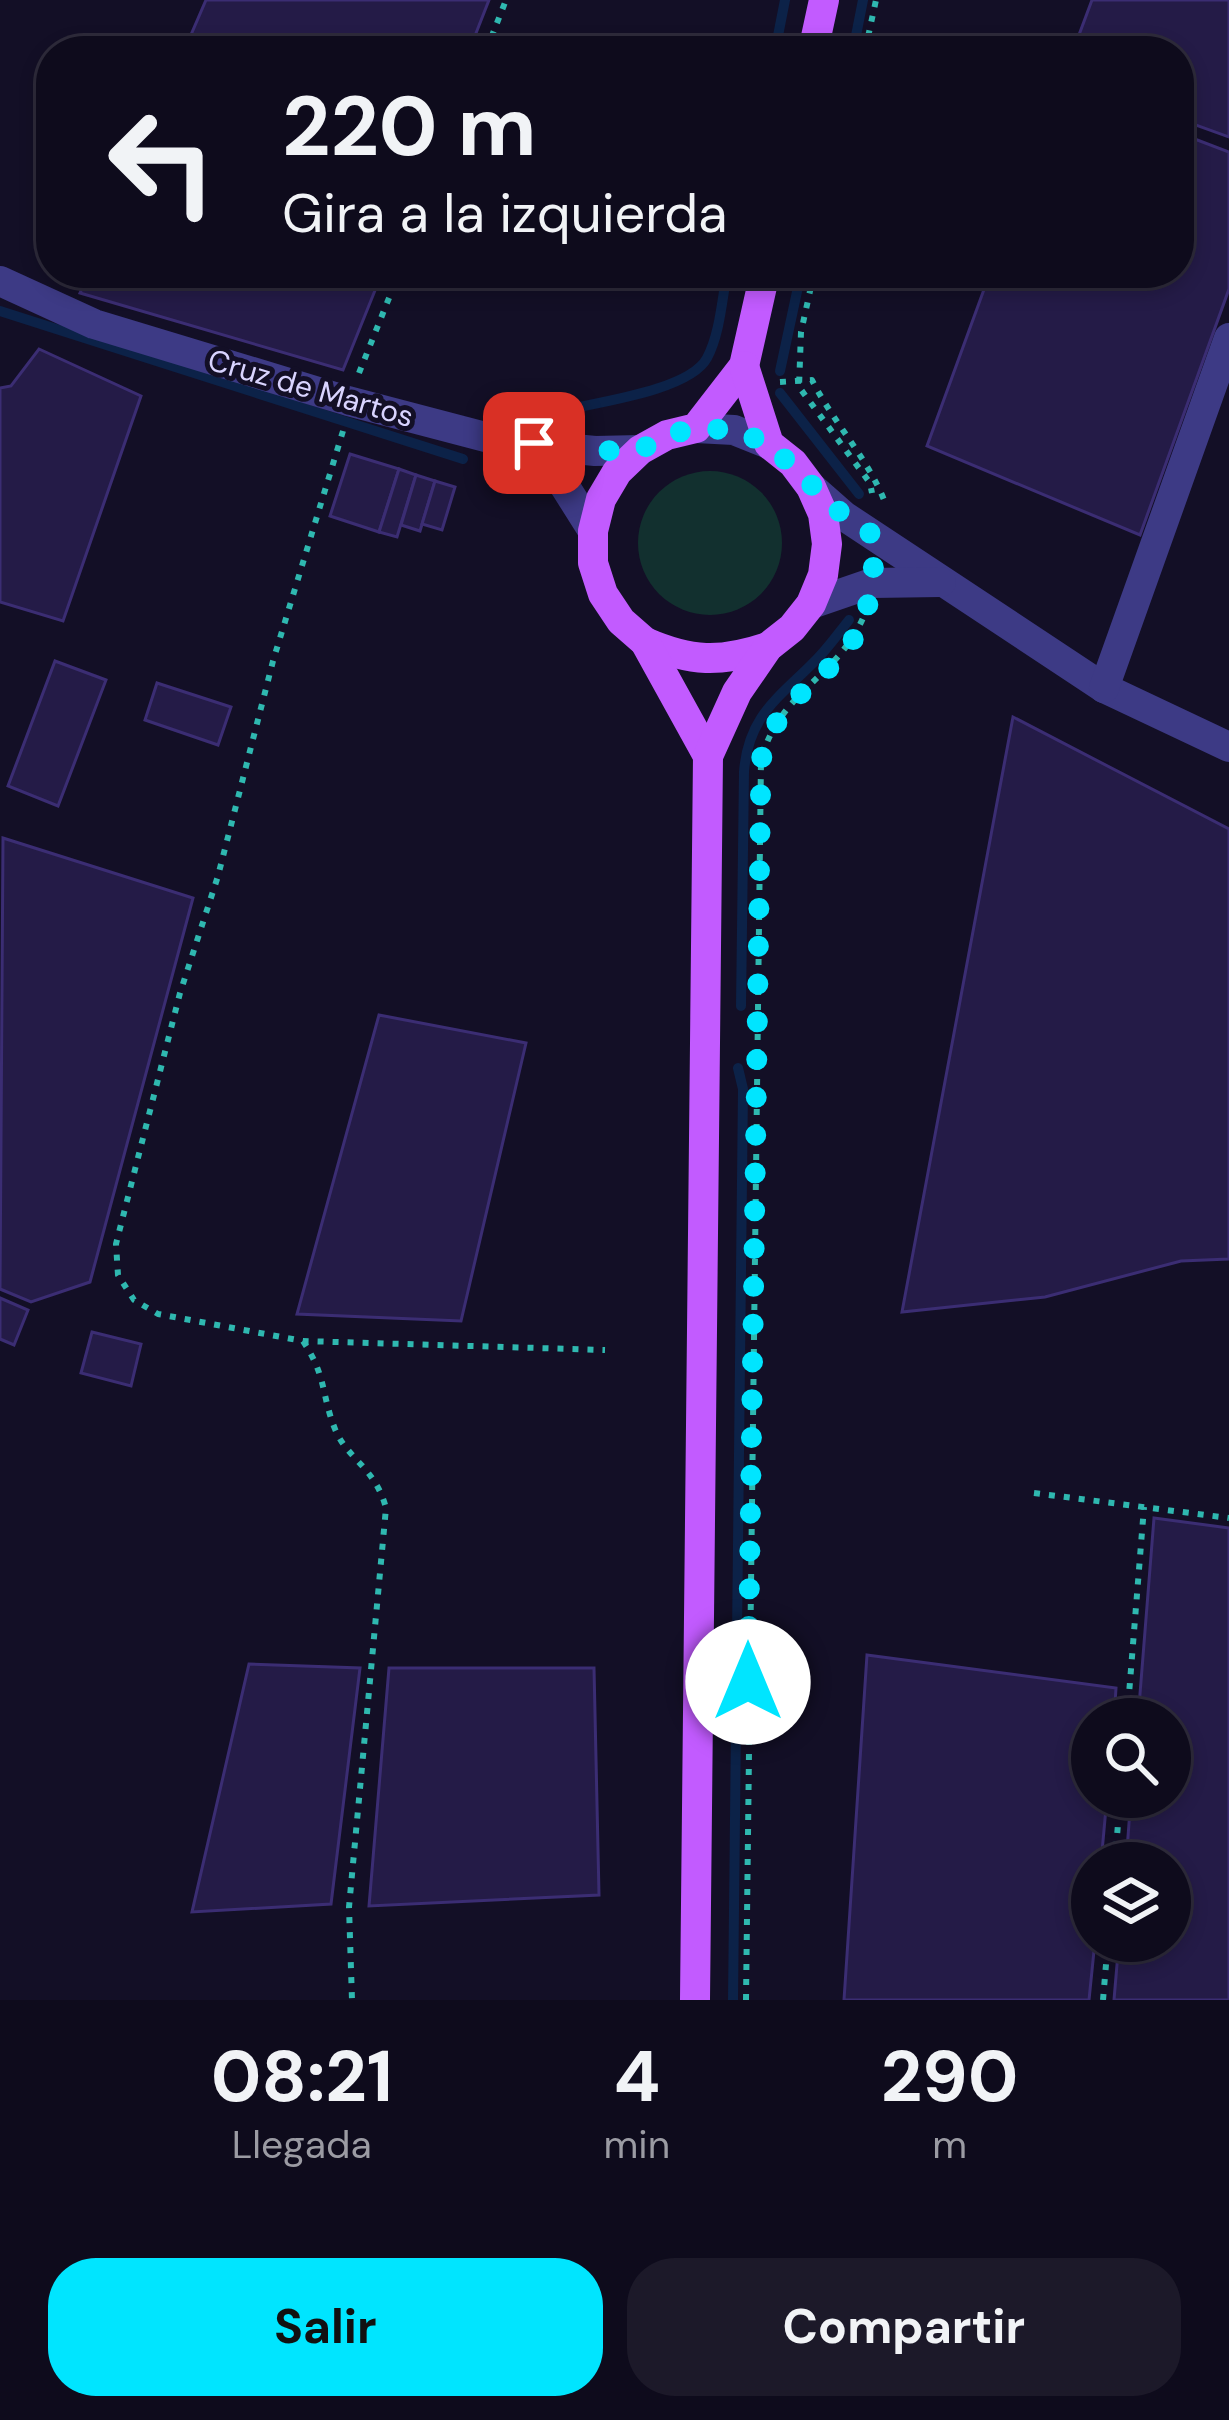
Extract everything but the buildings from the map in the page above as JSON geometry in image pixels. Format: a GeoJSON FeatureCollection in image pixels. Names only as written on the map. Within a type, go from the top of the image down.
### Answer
{"type":"FeatureCollection","features":[{"type":"Feature","properties":{"kind":"main road"},"geometry":{"type":"LineString","coordinates":[[816,36],[824,0]]}},
{"type":"Feature","properties":{"kind":"main road"},"geometry":{"type":"LineString","coordinates":[[708,756],[645,643],[621,621],[603,594],[593,563],[592,531],[601,500],[617,472],[640,450],[667,435],[696,428],[744,366],[762,288]]}},
{"type":"Feature","properties":{"kind":"main road"},"geometry":{"type":"LineString","coordinates":[[695,2000],[708,756],[737,692],[768,647],[811,604],[823,575],[827,544],[823,514],[811,487],[793,463],[769,444],[744,366]]}},
{"type":"Feature","properties":{"kind":"main road"},"geometry":{"type":"LineString","coordinates":[[645,643],[684,659],[727,661],[768,647]]}},
{"type":"Feature","properties":{"kind":"street","name":"Cruz de Martos"},"geometry":{"type":"LineString","coordinates":[[0,280],[94,324],[348,401],[512,444],[552,466],[592,531]]}},
{"type":"Feature","properties":{"kind":"street"},"geometry":{"type":"LineString","coordinates":[[1104,688],[1229,338]]}},
{"type":"Feature","properties":{"kind":"street"},"geometry":{"type":"LineString","coordinates":[[696,428],[734,430],[769,444]]}},
{"type":"Feature","properties":{"kind":"street"},"geometry":{"type":"LineString","coordinates":[[512,444],[640,450]]}},
{"type":"Feature","properties":{"kind":"street"},"geometry":{"type":"LineString","coordinates":[[811,487],[941,582],[1104,688],[1229,747]]}},
{"type":"Feature","properties":{"kind":"street"},"geometry":{"type":"LineString","coordinates":[[811,604],[872,583],[941,582]]}},
{"type":"Feature","properties":{"kind":"path"},"geometry":{"type":"LineString","coordinates":[[492,36],[506,0]]}},
{"type":"Feature","properties":{"kind":"path"},"geometry":{"type":"LineString","coordinates":[[868,36],[875,0]]}},
{"type":"Feature","properties":{"kind":"path"},"geometry":{"type":"LineString","coordinates":[[348,401],[393,288]]}},
{"type":"Feature","properties":{"kind":"path"},"geometry":{"type":"LineString","coordinates":[[744,366],[784,383],[798,382],[812,380],[874,474],[900,541],[887,544],[870,483],[798,382],[801,332],[811,288]]}},
{"type":"Feature","properties":{"kind":"path"},"geometry":{"type":"LineString","coordinates":[[340,442],[273,662],[116,1244],[118,1275],[134,1300],[158,1314],[303,1341],[605,1350]]}},
{"type":"Feature","properties":{"kind":"path"},"geometry":{"type":"LineString","coordinates":[[746,2000],[761,760],[769,730],[784,708],[834,663],[854,636],[872,583]]}},
{"type":"Feature","properties":{"kind":"path"},"geometry":{"type":"LineString","coordinates":[[303,1341],[320,1366],[337,1435],[369,1469],[386,1508],[349,1907],[352,2000]]}},
{"type":"Feature","properties":{"kind":"path"},"geometry":{"type":"LineString","coordinates":[[1034,1493],[1229,1518]]}},
{"type":"Feature","properties":{"kind":"path"},"geometry":{"type":"LineString","coordinates":[[1129,1698],[1144,1507]]}},
{"type":"Feature","properties":{"kind":"path"},"geometry":{"type":"LineString","coordinates":[[1103,2000],[1106,1962]]}},
{"type":"Feature","properties":{"kind":"green space"},"geometry":{"type":"Polygon","coordinates":[[[710,471],[737,477],[761,492],[776,516],[782,543],[776,570],[761,594],[737,609],[710,615],[683,609],[659,594],[644,570],[638,543],[644,516],[659,492],[683,477],[710,471]]]}},
{"type":"Feature","properties":{"kind":"waterway"},"geometry":{"type":"LineString","coordinates":[[778,36],[785,0]]}},
{"type":"Feature","properties":{"kind":"waterway"},"geometry":{"type":"LineString","coordinates":[[856,36],[863,0]]}},
{"type":"Feature","properties":{"kind":"waterway"},"geometry":{"type":"LineString","coordinates":[[565,410],[642,393],[697,369],[715,338],[725,288]]}},
{"type":"Feature","properties":{"kind":"waterway"},"geometry":{"type":"LineString","coordinates":[[780,371],[798,288]]}},
{"type":"Feature","properties":{"kind":"waterway"},"geometry":{"type":"LineString","coordinates":[[0,311],[463,459]]}},
{"type":"Feature","properties":{"kind":"waterway"},"geometry":{"type":"LineString","coordinates":[[780,393],[859,494]]}},
{"type":"Feature","properties":{"kind":"waterway"},"geometry":{"type":"LineString","coordinates":[[741,1006],[744,772],[751,737],[766,710],[849,620]]}},
{"type":"Feature","properties":{"kind":"waterway"},"geometry":{"type":"LineString","coordinates":[[733,2000],[743,1089],[738,1068]]}},
{"type":"Feature","properties":{"kind":"route"},"geometry":{"type":"LineString","coordinates":[[534,443],[595,451],[640,450],[667,435],[696,428],[734,430],[769,444],[844,516],[876,537],[862,622],[834,663],[784,708],[769,730],[761,760],[748,1682]]}}]}
